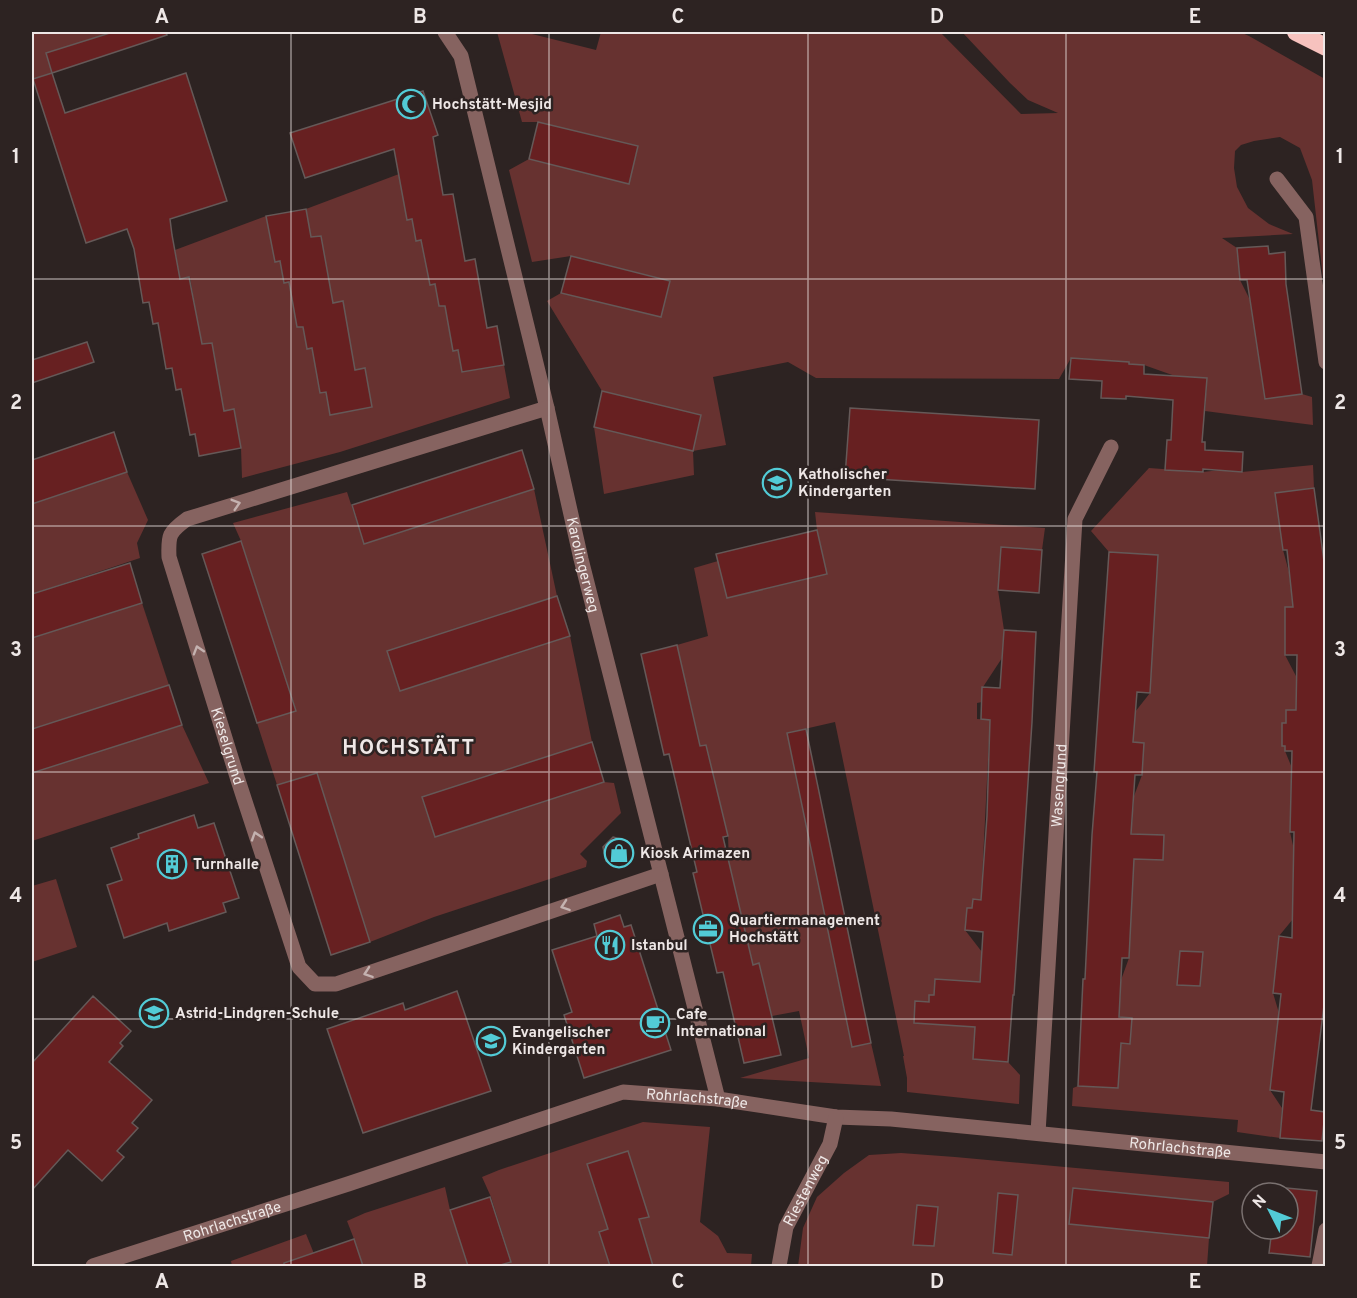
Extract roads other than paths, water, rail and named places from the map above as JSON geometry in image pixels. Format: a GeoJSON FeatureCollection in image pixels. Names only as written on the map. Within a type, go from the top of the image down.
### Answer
{"type":"FeatureCollection","features":[{"type":"Feature","properties":{"kind":"highway"},"geometry":{"type":"LineString","coordinates":[[1296,32],[1326,47]]}},
{"type":"Feature","properties":{"kind":"street","name":"Karolingerweg"},"geometry":{"type":"LineString","coordinates":[[445,32],[460,56],[547,408],[583,566],[718,1099]]}},
{"type":"Feature","properties":{"kind":"street"},"geometry":{"type":"LineString","coordinates":[[1277,179],[1306,217],[1326,362]]}},
{"type":"Feature","properties":{"kind":"street","name":"Kieselgrund"},"geometry":{"type":"LineString","coordinates":[[547,408],[187,519],[174,528],[168,541],[169,557],[299,967],[315,984],[336,984],[661,874]]}},
{"type":"Feature","properties":{"kind":"street","name":"Wasengrund"},"geometry":{"type":"LineString","coordinates":[[1038,1133],[1075,519],[1111,447]]}},
{"type":"Feature","properties":{"kind":"street","name":"Rohrlachstraße"},"geometry":{"type":"LineString","coordinates":[[93,1266],[623,1092],[718,1099],[836,1117],[891,1119],[1326,1162]]}},
{"type":"Feature","properties":{"kind":"street","name":"Riestenweg"},"geometry":{"type":"LineString","coordinates":[[779,1266],[786,1227],[830,1144],[836,1117]]}},
{"type":"Feature","properties":{"kind":"street"},"geometry":{"type":"LineString","coordinates":[[1322,1257],[1326,1230]]}},
{"type":"Feature","properties":{"kind":"place","name":"Hochstätt-Mesjid"},"geometry":{"type":"Point","coordinates":[411,104]}},
{"type":"Feature","properties":{"kind":"place","name":"Katholischer Kindergarten"},"geometry":{"type":"Point","coordinates":[777,483]}},
{"type":"Feature","properties":{"kind":"place","name":"Kiosk Arimazen"},"geometry":{"type":"Point","coordinates":[619,853]}},
{"type":"Feature","properties":{"kind":"place","name":"Turnhalle"},"geometry":{"type":"Point","coordinates":[172,864]}},
{"type":"Feature","properties":{"kind":"place","name":"Quartiermanagement Hochstätt"},"geometry":{"type":"Point","coordinates":[708,929]}},
{"type":"Feature","properties":{"kind":"place","name":"Istanbul"},"geometry":{"type":"Point","coordinates":[610,945]}},
{"type":"Feature","properties":{"kind":"place","name":"Astrid-Lindgren-Schule"},"geometry":{"type":"Point","coordinates":[154,1013]}},
{"type":"Feature","properties":{"kind":"place","name":"Cafe International"},"geometry":{"type":"Point","coordinates":[655,1023]}},
{"type":"Feature","properties":{"kind":"place","name":"Evangelischer Kindergarten"},"geometry":{"type":"Point","coordinates":[491,1041]}},
{"type":"Feature","properties":{"kind":"district","name":"HOCHSTÄTT"},"geometry":{"type":"Point","coordinates":[409,747]}}]}
